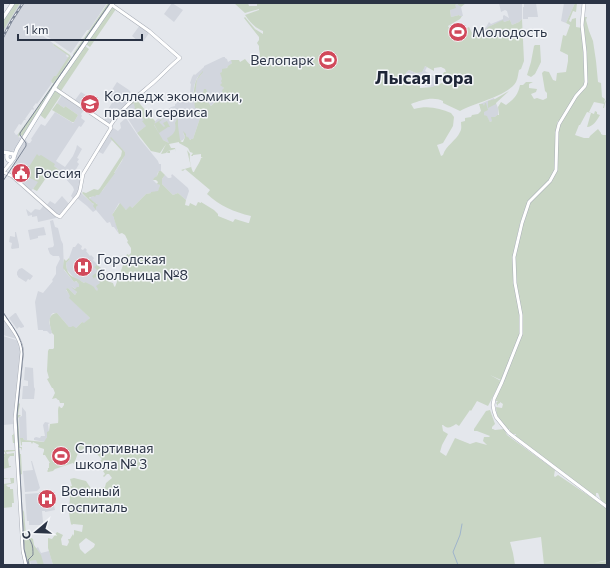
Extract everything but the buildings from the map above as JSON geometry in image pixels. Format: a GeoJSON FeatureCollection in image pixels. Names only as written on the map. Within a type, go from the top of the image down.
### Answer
{"type":"FeatureCollection","features":[{"type":"Feature","properties":{"kind":"main road"},"geometry":{"type":"LineString","coordinates":[[3,18],[13,3]]}},
{"type":"Feature","properties":{"kind":"main road"},"geometry":{"type":"LineString","coordinates":[[11,161],[54,88],[112,4]]}},
{"type":"Feature","properties":{"kind":"main road"},"geometry":{"type":"LineString","coordinates":[[7,159],[7,155],[17,149]]}},
{"type":"Feature","properties":{"kind":"main road"},"geometry":{"type":"LineString","coordinates":[[3,152],[10,153]]}},
{"type":"Feature","properties":{"kind":"main road"},"geometry":{"type":"LineString","coordinates":[[3,152],[7,159],[11,161]]}},
{"type":"Feature","properties":{"kind":"main road"},"geometry":{"type":"LineString","coordinates":[[10,153],[13,154],[11,161]]}},
{"type":"Feature","properties":{"kind":"street"},"geometry":{"type":"LineString","coordinates":[[584,3],[582,25],[586,82],[558,127],[557,167],[555,173],[550,181],[530,201],[524,215],[514,260],[515,283],[521,315],[521,334],[503,381],[494,399],[493,406],[494,413],[509,433],[607,507]]}},
{"type":"Feature","properties":{"kind":"street"},"geometry":{"type":"LineString","coordinates":[[11,161],[7,170],[12,176],[60,217],[78,195],[83,174],[111,128],[110,126],[118,115],[180,58],[150,31],[112,4]]}},
{"type":"Feature","properties":{"kind":"street"},"geometry":{"type":"LineString","coordinates":[[54,88],[110,126]]}},
{"type":"Feature","properties":{"kind":"street"},"geometry":{"type":"LineString","coordinates":[[3,172],[7,159]]}},
{"type":"Feature","properties":{"kind":"street"},"geometry":{"type":"LineString","coordinates":[[3,172],[11,161]]}},
{"type":"Feature","properties":{"kind":"street"},"geometry":{"type":"LineString","coordinates":[[3,172],[12,176]]}},
{"type":"Feature","properties":{"kind":"street"},"geometry":{"type":"LineString","coordinates":[[3,316],[21,343],[22,352],[15,419],[23,551],[26,565]]}},
{"type":"Feature","properties":{"kind":"shaded area"},"geometry":{"type":"Polygon","coordinates":[[[20,3],[107,3],[71,53],[45,35],[46,33],[43,33],[42,35],[54,44],[53,45],[67,54],[66,56],[69,58],[51,81],[52,83],[37,104],[36,103],[33,107],[34,109],[32,109],[25,119],[26,120],[24,120],[21,125],[19,124],[14,132],[22,139],[15,150],[5,152],[3,151],[3,31],[20,3]]]}},
{"type":"Feature","properties":{"kind":"shaded area"},"geometry":{"type":"Polygon","coordinates":[[[172,3],[183,10],[174,22],[164,14],[172,3]]]}},
{"type":"Feature","properties":{"kind":"shaded area"},"geometry":{"type":"Polygon","coordinates":[[[499,3],[522,3],[522,19],[512,25],[510,20],[492,25],[484,33],[483,32],[489,22],[491,24],[503,19],[504,15],[509,18],[507,11],[505,10],[501,12],[499,3]]]}},
{"type":"Feature","properties":{"kind":"shaded area"},"geometry":{"type":"Polygon","coordinates":[[[524,3],[536,3],[538,17],[528,17],[528,19],[523,19],[524,3]]]}},
{"type":"Feature","properties":{"kind":"shaded area"},"geometry":{"type":"Polygon","coordinates":[[[564,3],[575,3],[566,23],[561,21],[564,3]]]}},
{"type":"Feature","properties":{"kind":"shaded area"},"geometry":{"type":"Polygon","coordinates":[[[457,4],[461,7],[463,16],[459,15],[451,17],[450,10],[457,4]]]}},
{"type":"Feature","properties":{"kind":"shaded area"},"geometry":{"type":"Polygon","coordinates":[[[140,25],[149,33],[143,42],[138,41],[132,36],[140,25]]]}},
{"type":"Feature","properties":{"kind":"shaded area"},"geometry":{"type":"Polygon","coordinates":[[[223,57],[227,59],[228,62],[231,60],[233,62],[222,72],[221,75],[223,79],[222,86],[224,88],[222,97],[218,98],[211,106],[207,101],[206,96],[206,102],[204,102],[202,100],[198,100],[195,96],[197,80],[203,72],[197,78],[194,86],[193,99],[198,114],[201,115],[193,139],[189,139],[183,133],[185,137],[183,140],[169,143],[161,139],[153,123],[171,107],[175,106],[180,97],[184,102],[189,102],[190,83],[194,74],[195,75],[204,66],[223,57]]]}},
{"type":"Feature","properties":{"kind":"shaded area"},"geometry":{"type":"Polygon","coordinates":[[[425,66],[427,67],[425,71],[440,80],[437,85],[432,87],[426,86],[408,76],[405,76],[409,70],[416,73],[425,66]]]}},
{"type":"Feature","properties":{"kind":"shaded area"},"geometry":{"type":"Polygon","coordinates":[[[117,82],[129,90],[135,97],[110,125],[103,121],[112,103],[106,99],[117,82]]]}},
{"type":"Feature","properties":{"kind":"shaded area"},"geometry":{"type":"Polygon","coordinates":[[[81,92],[97,102],[93,109],[89,106],[87,108],[75,100],[81,92]]]}},
{"type":"Feature","properties":{"kind":"shaded area"},"geometry":{"type":"Polygon","coordinates":[[[62,95],[85,109],[81,114],[81,118],[85,121],[81,127],[79,126],[56,161],[65,167],[73,156],[77,145],[82,149],[77,158],[79,159],[77,162],[79,164],[74,173],[72,173],[78,179],[82,180],[80,190],[74,200],[71,196],[74,190],[65,178],[66,175],[63,172],[61,174],[54,166],[29,171],[24,178],[30,177],[39,182],[30,192],[20,183],[23,179],[14,172],[17,168],[13,165],[16,160],[16,152],[25,139],[28,143],[30,143],[41,124],[45,126],[55,112],[73,123],[74,122],[78,115],[65,106],[64,108],[57,103],[62,95]]]}},
{"type":"Feature","properties":{"kind":"shaded area"},"geometry":{"type":"Polygon","coordinates":[[[494,98],[498,108],[498,115],[490,122],[484,115],[480,104],[494,98]]]}},
{"type":"Feature","properties":{"kind":"shaded area"},"geometry":{"type":"Polygon","coordinates":[[[133,101],[149,124],[137,133],[123,111],[133,101]]]}},
{"type":"Feature","properties":{"kind":"shaded area"},"geometry":{"type":"Polygon","coordinates":[[[126,118],[159,164],[161,164],[161,171],[158,172],[157,176],[153,180],[160,185],[158,192],[146,194],[132,208],[126,210],[119,203],[112,215],[115,217],[114,219],[119,234],[114,227],[112,227],[110,222],[107,223],[96,210],[93,212],[77,198],[80,192],[96,207],[97,204],[89,199],[103,190],[122,161],[125,152],[112,140],[103,154],[97,151],[112,127],[118,131],[121,128],[120,123],[126,118]]]}},
{"type":"Feature","properties":{"kind":"shaded area"},"geometry":{"type":"Polygon","coordinates":[[[172,174],[188,188],[189,191],[186,200],[178,193],[173,195],[162,184],[162,179],[165,175],[170,178],[172,177],[172,174]]]}},
{"type":"Feature","properties":{"kind":"shaded area"},"geometry":{"type":"Polygon","coordinates":[[[62,196],[69,204],[58,215],[46,206],[50,201],[55,204],[62,196]]]}},
{"type":"Feature","properties":{"kind":"shaded area"},"geometry":{"type":"Polygon","coordinates":[[[44,205],[56,218],[38,222],[37,216],[28,216],[26,209],[31,213],[35,209],[40,210],[44,205]]]}},
{"type":"Feature","properties":{"kind":"shaded area"},"geometry":{"type":"Polygon","coordinates":[[[53,220],[55,227],[58,228],[63,244],[64,270],[74,282],[75,281],[80,284],[79,287],[75,289],[72,286],[77,292],[75,295],[68,288],[66,290],[78,306],[90,318],[84,324],[82,322],[76,328],[69,327],[57,313],[53,313],[49,322],[52,333],[50,334],[47,331],[38,330],[35,302],[38,291],[43,293],[53,281],[52,280],[56,274],[56,267],[60,259],[59,256],[53,256],[50,254],[48,249],[54,245],[50,221],[53,220]]]}},
{"type":"Feature","properties":{"kind":"shaded area"},"geometry":{"type":"Polygon","coordinates":[[[44,227],[46,235],[38,236],[38,238],[30,240],[28,230],[44,227]]]}},
{"type":"Feature","properties":{"kind":"shaded area"},"geometry":{"type":"Polygon","coordinates":[[[15,232],[19,248],[12,249],[12,243],[9,242],[10,236],[15,237],[15,232]]]}},
{"type":"Feature","properties":{"kind":"shaded area","name":"Городская больница №8"},"geometry":{"type":"Polygon","coordinates":[[[78,243],[82,246],[81,249],[83,250],[85,248],[90,256],[91,255],[94,258],[93,260],[105,272],[97,292],[85,282],[84,283],[74,278],[67,270],[66,263],[70,259],[69,258],[73,247],[75,247],[78,243]]]}},
{"type":"Feature","properties":{"kind":"shaded area"},"geometry":{"type":"Polygon","coordinates":[[[22,268],[33,276],[26,282],[17,275],[19,269],[22,268]]]}},
{"type":"Feature","properties":{"kind":"shaded area"},"geometry":{"type":"Polygon","coordinates":[[[15,313],[24,327],[19,327],[17,329],[9,318],[15,313]]]}},
{"type":"Feature","properties":{"kind":"shaded area"},"geometry":{"type":"Polygon","coordinates":[[[3,316],[17,339],[3,335],[3,316]]]}},
{"type":"Feature","properties":{"kind":"shaded area"},"geometry":{"type":"Polygon","coordinates":[[[3,336],[19,341],[21,348],[14,424],[3,425],[3,336]]]}},
{"type":"Feature","properties":{"kind":"shaded area"},"geometry":{"type":"Polygon","coordinates":[[[25,367],[33,368],[35,389],[34,399],[22,399],[23,386],[28,386],[28,381],[24,380],[25,367]]]}},
{"type":"Feature","properties":{"kind":"shaded area"},"geometry":{"type":"Polygon","coordinates":[[[22,407],[26,412],[27,440],[20,438],[19,417],[22,416],[22,407]]]}},
{"type":"Feature","properties":{"kind":"shaded area"},"geometry":{"type":"Polygon","coordinates":[[[45,422],[50,423],[48,424],[49,432],[47,432],[45,442],[34,440],[36,437],[40,438],[41,436],[45,436],[43,425],[45,422]]]}},
{"type":"Feature","properties":{"kind":"shaded area"},"geometry":{"type":"Polygon","coordinates":[[[31,461],[40,488],[37,491],[25,492],[23,471],[33,470],[31,461]]]}},
{"type":"Feature","properties":{"kind":"shaded area"},"geometry":{"type":"Polygon","coordinates":[[[53,492],[52,495],[55,510],[45,512],[42,511],[42,525],[29,525],[29,521],[27,521],[25,494],[53,492]]]}},
{"type":"Feature","properties":{"kind":"shaded area"},"geometry":{"type":"Polygon","coordinates":[[[38,547],[41,553],[49,551],[53,565],[31,565],[30,561],[34,560],[35,549],[38,547]]]}},
{"type":"Feature","properties":{"kind":"green space"},"geometry":{"type":"Polygon","coordinates":[[[14,3],[20,3],[3,31],[3,19],[14,3]]]}},
{"type":"Feature","properties":{"kind":"green space"},"geometry":{"type":"Polygon","coordinates":[[[108,3],[111,3],[74,56],[73,54],[108,3]]]}},
{"type":"Feature","properties":{"kind":"green space"},"geometry":{"type":"Polygon","coordinates":[[[234,3],[248,3],[249,6],[257,6],[257,3],[466,3],[461,7],[457,4],[455,5],[456,8],[450,10],[451,17],[459,15],[462,16],[460,19],[448,26],[452,33],[463,26],[465,29],[469,27],[472,33],[483,30],[482,32],[484,33],[488,27],[503,20],[504,22],[510,20],[512,25],[522,19],[524,61],[521,69],[519,70],[518,78],[512,87],[498,95],[460,111],[443,103],[443,101],[435,99],[423,100],[411,104],[414,109],[424,107],[438,108],[451,113],[454,117],[453,126],[443,143],[437,145],[441,156],[461,130],[461,122],[465,121],[465,118],[478,114],[481,111],[479,104],[483,104],[484,106],[486,103],[488,110],[484,112],[484,115],[487,116],[490,122],[492,121],[491,117],[499,115],[498,107],[501,102],[506,105],[509,103],[517,94],[520,85],[523,85],[526,82],[533,82],[529,84],[529,88],[537,89],[536,92],[531,94],[534,99],[537,98],[543,100],[547,98],[542,73],[544,71],[549,72],[553,80],[556,81],[557,73],[566,72],[568,55],[560,51],[563,35],[566,36],[570,25],[566,23],[575,3],[577,3],[576,12],[573,11],[569,21],[571,22],[572,19],[576,18],[576,27],[582,28],[585,52],[585,85],[557,123],[556,169],[546,183],[528,201],[520,223],[515,245],[513,270],[520,309],[520,333],[501,380],[490,375],[501,381],[488,406],[477,401],[459,426],[456,424],[451,427],[442,425],[443,431],[448,434],[440,452],[446,456],[455,438],[470,444],[476,442],[487,445],[483,441],[484,437],[490,436],[474,431],[474,429],[486,411],[490,410],[495,424],[492,429],[504,429],[507,435],[555,470],[555,477],[558,475],[607,508],[607,560],[594,563],[607,561],[607,565],[544,565],[541,537],[510,542],[515,565],[53,565],[48,548],[48,538],[52,539],[57,532],[63,535],[61,539],[62,545],[67,546],[69,542],[68,539],[70,539],[73,534],[74,536],[74,530],[82,532],[83,525],[71,524],[69,512],[70,495],[67,487],[72,486],[70,479],[74,478],[86,481],[92,492],[96,489],[105,487],[106,483],[112,478],[109,474],[104,477],[103,476],[105,474],[103,471],[106,469],[107,464],[102,464],[100,461],[102,459],[88,445],[78,453],[74,464],[73,463],[48,472],[50,463],[45,455],[43,455],[44,449],[38,447],[39,445],[33,442],[32,444],[31,442],[22,442],[22,446],[21,445],[20,438],[23,438],[24,440],[44,442],[47,437],[47,432],[49,431],[50,424],[58,423],[59,406],[62,408],[64,405],[64,403],[60,403],[56,398],[52,399],[55,393],[47,379],[49,378],[47,371],[48,351],[49,349],[54,348],[54,335],[50,324],[51,316],[57,313],[69,327],[73,326],[76,328],[82,322],[84,323],[90,318],[69,298],[70,296],[66,289],[68,288],[75,295],[77,292],[71,287],[75,289],[79,287],[79,284],[76,281],[74,282],[63,268],[64,259],[66,261],[69,258],[70,259],[66,263],[69,274],[84,283],[85,282],[91,285],[97,291],[98,289],[96,286],[100,283],[95,277],[94,279],[92,276],[96,273],[97,270],[94,267],[97,265],[103,270],[107,281],[113,283],[115,287],[127,254],[129,255],[131,253],[131,248],[125,235],[122,233],[119,234],[112,215],[120,203],[126,210],[130,206],[132,208],[146,194],[158,191],[160,185],[157,184],[158,182],[156,180],[153,180],[159,171],[165,175],[162,179],[162,184],[173,195],[178,193],[186,200],[185,205],[189,206],[190,203],[196,206],[198,202],[201,202],[214,210],[218,216],[233,222],[235,219],[249,223],[251,216],[239,213],[217,202],[207,194],[210,190],[185,169],[183,171],[181,170],[191,167],[190,164],[194,172],[201,158],[203,157],[201,157],[201,154],[191,156],[193,153],[179,142],[169,144],[171,148],[175,148],[176,152],[175,149],[161,154],[166,144],[160,153],[151,151],[137,133],[146,126],[142,121],[144,120],[135,109],[134,103],[129,106],[128,105],[136,99],[155,121],[154,125],[163,140],[169,143],[167,138],[174,132],[177,119],[180,140],[182,141],[180,142],[183,142],[185,137],[183,131],[189,139],[193,139],[201,115],[198,114],[193,100],[197,80],[195,96],[198,100],[202,100],[204,102],[206,102],[206,97],[211,106],[222,97],[223,94],[222,90],[224,88],[220,85],[222,83],[220,73],[222,72],[222,69],[227,68],[232,63],[231,60],[239,60],[240,62],[245,59],[249,64],[253,65],[255,64],[254,57],[260,55],[259,46],[257,43],[259,37],[244,18],[245,17],[255,29],[263,34],[263,31],[253,24],[245,15],[259,9],[245,13],[234,3]],[[425,66],[422,72],[416,73],[409,70],[405,77],[420,85],[420,88],[432,87],[442,83],[440,80],[444,72],[446,72],[445,69],[441,67],[434,68],[434,71],[425,66]],[[86,538],[79,544],[80,549],[85,554],[94,547],[95,544],[86,538]]]}},
{"type":"Feature","properties":{"kind":"green space"},"geometry":{"type":"Polygon","coordinates":[[[112,6],[116,9],[90,47],[86,44],[112,6]]]}},
{"type":"Feature","properties":{"kind":"green space"},"geometry":{"type":"Polygon","coordinates":[[[583,17],[587,17],[586,20],[593,41],[598,82],[601,83],[602,97],[605,99],[604,103],[606,100],[604,108],[604,104],[594,102],[589,112],[594,114],[595,111],[600,115],[593,125],[587,127],[591,113],[587,112],[575,135],[589,138],[598,129],[601,134],[607,134],[607,504],[602,501],[598,493],[594,496],[515,436],[516,434],[510,433],[510,429],[508,431],[497,414],[496,407],[502,408],[503,404],[500,402],[498,406],[496,403],[498,401],[495,401],[522,330],[516,287],[515,260],[528,204],[548,183],[557,169],[559,126],[577,96],[585,86],[583,17]]]}},
{"type":"Feature","properties":{"kind":"green space"},"geometry":{"type":"Polygon","coordinates":[[[54,44],[71,57],[64,68],[72,57],[73,58],[23,136],[20,135],[18,137],[18,134],[56,79],[52,83],[51,81],[54,76],[56,76],[69,56],[53,45],[54,44]]]}},
{"type":"Feature","properties":{"kind":"green space"},"geometry":{"type":"Polygon","coordinates":[[[535,45],[540,45],[541,62],[535,74],[531,77],[527,75],[535,45]]]}},
{"type":"Feature","properties":{"kind":"green space"},"geometry":{"type":"Polygon","coordinates":[[[85,46],[89,49],[61,91],[56,88],[75,60],[85,46]]]}},
{"type":"Feature","properties":{"kind":"green space"},"geometry":{"type":"Polygon","coordinates":[[[204,89],[206,89],[207,92],[205,93],[208,96],[206,97],[203,93],[204,89]]]}},
{"type":"Feature","properties":{"kind":"green space"},"geometry":{"type":"Polygon","coordinates":[[[54,90],[61,95],[45,119],[40,115],[54,90]]]}},
{"type":"Feature","properties":{"kind":"green space"},"geometry":{"type":"Polygon","coordinates":[[[509,91],[496,104],[488,108],[488,101],[495,99],[509,91]]]}},
{"type":"Feature","properties":{"kind":"green space"},"geometry":{"type":"Polygon","coordinates":[[[57,103],[64,108],[65,106],[78,115],[74,122],[52,110],[57,103]]]}},
{"type":"Feature","properties":{"kind":"green space"},"geometry":{"type":"Polygon","coordinates":[[[167,116],[159,122],[164,127],[165,126],[163,123],[167,121],[170,127],[159,133],[154,124],[167,116]]]}},
{"type":"Feature","properties":{"kind":"green space"},"geometry":{"type":"Polygon","coordinates":[[[111,137],[125,152],[125,155],[115,173],[99,195],[89,198],[98,205],[96,210],[93,206],[94,204],[82,193],[86,193],[94,189],[98,190],[121,156],[122,151],[110,138],[111,137]]]}},
{"type":"Feature","properties":{"kind":"green space"},"geometry":{"type":"Polygon","coordinates":[[[187,150],[190,154],[190,163],[187,150]]]}},
{"type":"Feature","properties":{"kind":"green space"},"geometry":{"type":"Polygon","coordinates":[[[37,154],[55,164],[54,166],[61,174],[56,175],[53,178],[46,178],[37,191],[33,189],[38,182],[30,178],[24,178],[37,154]]]}},
{"type":"Feature","properties":{"kind":"green space"},"geometry":{"type":"Polygon","coordinates":[[[18,402],[20,404],[18,415],[21,415],[18,418],[20,447],[22,447],[22,451],[21,448],[19,448],[21,454],[22,474],[20,475],[15,424],[18,402]]]}},
{"type":"Feature","properties":{"kind":"green space"},"geometry":{"type":"Polygon","coordinates":[[[13,433],[15,435],[16,449],[15,451],[6,452],[6,450],[15,450],[15,443],[13,443],[12,435],[13,433]]]}},
{"type":"Feature","properties":{"kind":"green space"},"geometry":{"type":"Polygon","coordinates":[[[5,450],[7,454],[14,453],[14,456],[10,456],[8,459],[9,466],[11,467],[3,469],[3,457],[5,456],[3,456],[3,454],[5,454],[5,452],[3,451],[5,450]]]}},
{"type":"Feature","properties":{"kind":"green space"},"geometry":{"type":"Polygon","coordinates":[[[10,478],[14,478],[14,483],[6,485],[10,487],[10,489],[13,489],[14,503],[12,503],[12,507],[3,508],[3,484],[11,483],[10,478]]]}},
{"type":"Feature","properties":{"kind":"green space"},"geometry":{"type":"Polygon","coordinates":[[[23,510],[26,535],[33,539],[34,545],[41,555],[44,565],[38,565],[36,560],[30,561],[30,565],[27,565],[23,551],[21,511],[23,510]]]}},
{"type":"Feature","properties":{"kind":"waterway"},"geometry":{"type":"LineString","coordinates":[[458,565],[453,552],[460,535],[462,524]]}},
{"type":"Feature","properties":{"kind":"tram line"},"geometry":{"type":"LineString","coordinates":[[3,181],[26,146],[26,143],[20,133],[110,3]]}},
{"type":"Feature","properties":{"kind":"tram line"},"geometry":{"type":"LineString","coordinates":[[3,312],[16,332],[21,343],[23,354],[17,415],[24,549],[28,565]]}},
{"type":"Feature","properties":{"kind":"tram line"},"geometry":{"type":"LineString","coordinates":[[23,531],[24,535],[30,540],[33,546],[33,555],[28,560],[29,565]]}},
{"type":"Feature","properties":{"kind":"railway"},"geometry":{"type":"LineString","coordinates":[[3,37],[23,3]]}},
{"type":"Feature","properties":{"kind":"place","name":"Молодость"},"geometry":{"type":"Point","coordinates":[458,32]}},
{"type":"Feature","properties":{"kind":"place","name":"Велопарк"},"geometry":{"type":"Point","coordinates":[328,60]}},
{"type":"Feature","properties":{"kind":"place","name":"Колледж экономики, права и сервиса"},"geometry":{"type":"Point","coordinates":[90,104]}},
{"type":"Feature","properties":{"kind":"place","name":"Россия"},"geometry":{"type":"Point","coordinates":[21,173]}},
{"type":"Feature","properties":{"kind":"place","name":"Городская больница №8"},"geometry":{"type":"Point","coordinates":[83,267]}},
{"type":"Feature","properties":{"kind":"place","name":"Спортивная школа № 3"},"geometry":{"type":"Point","coordinates":[61,456]}},
{"type":"Feature","properties":{"kind":"place","name":"Военный госпиталь"},"geometry":{"type":"Point","coordinates":[47,499]}},
{"type":"Feature","properties":{"kind":"district","name":"Лысая гора"},"geometry":{"type":"Point","coordinates":[424,78]}}]}
